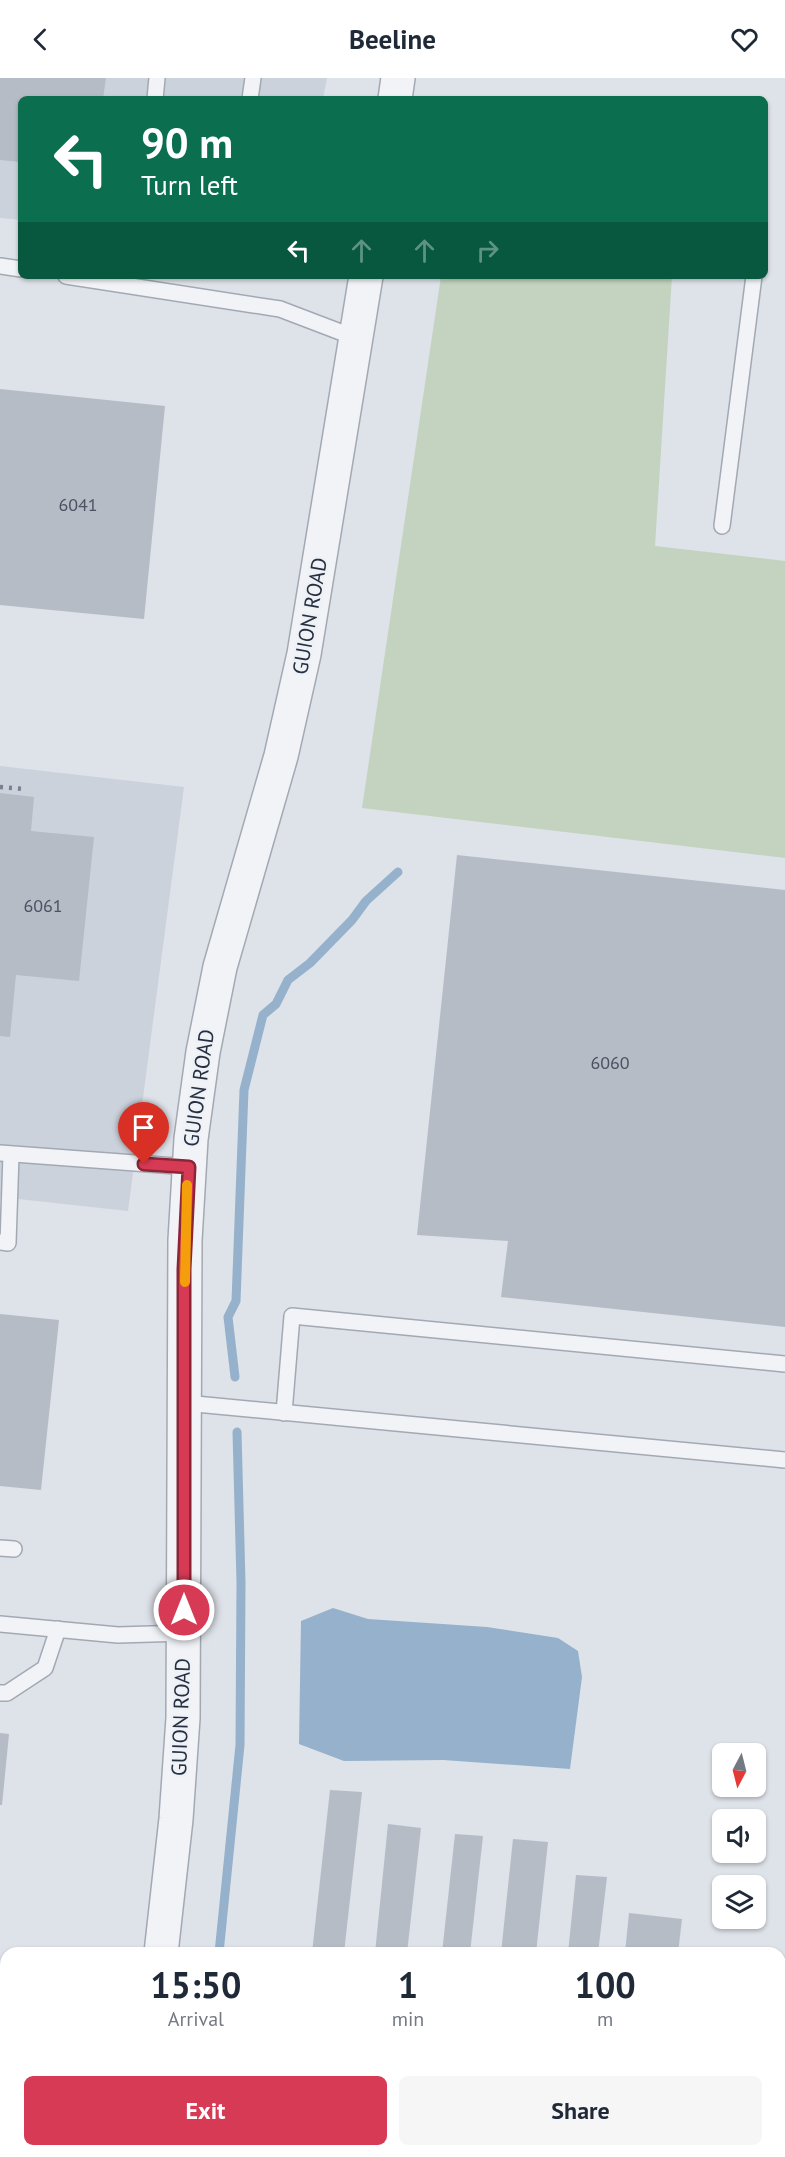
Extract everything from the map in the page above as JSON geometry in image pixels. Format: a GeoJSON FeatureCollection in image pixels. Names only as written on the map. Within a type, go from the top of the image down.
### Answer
{"type":"FeatureCollection","features":[{"type":"Feature","properties":{"kind":"street"},"geometry":{"type":"LineString","coordinates":[[395,96],[398,78]]}},
{"type":"Feature","properties":{"kind":"street","name":"GUION ROAD"},"geometry":{"type":"LineString","coordinates":[[162,1947],[180,1767],[184,1633],[185,1240],[196,1096],[214,994],[240,893],[281,756],[304,654],[366,279]]}},
{"type":"Feature","properties":{"kind":"lane"},"geometry":{"type":"LineString","coordinates":[[155,96],[157,78]]}},
{"type":"Feature","properties":{"kind":"lane"},"geometry":{"type":"LineString","coordinates":[[250,96],[253,78]]}},
{"type":"Feature","properties":{"kind":"lane"},"geometry":{"type":"LineString","coordinates":[[0,266],[18,269]]}},
{"type":"Feature","properties":{"kind":"lane"},"geometry":{"type":"LineString","coordinates":[[85,279],[280,309],[356,338]]}},
{"type":"Feature","properties":{"kind":"lane"},"geometry":{"type":"LineString","coordinates":[[722,526],[754,279]]}},
{"type":"Feature","properties":{"kind":"lane"},"geometry":{"type":"LineString","coordinates":[[0,1242],[8,1243],[6,1154],[189,1167]]}},
{"type":"Feature","properties":{"kind":"lane"},"geometry":{"type":"LineString","coordinates":[[284,1413],[292,1316],[785,1364]]}},
{"type":"Feature","properties":{"kind":"lane"},"geometry":{"type":"LineString","coordinates":[[185,1403],[785,1460]]}},
{"type":"Feature","properties":{"kind":"lane"},"geometry":{"type":"LineString","coordinates":[[0,1624],[118,1635],[184,1633]]}},
{"type":"Feature","properties":{"kind":"lane"},"geometry":{"type":"LineString","coordinates":[[0,1693],[7,1693],[45,1668],[58,1629]]}},
{"type":"Feature","properties":{"kind":"shaded area"},"geometry":{"type":"Polygon","coordinates":[[[0,78],[327,78],[324,96],[18,96],[18,220],[0,218],[0,78]]]}},
{"type":"Feature","properties":{"kind":"shaded area"},"geometry":{"type":"Polygon","coordinates":[[[0,766],[184,787],[128,1211],[0,1197],[0,766]]]}},
{"type":"Feature","properties":{"kind":"green space"},"geometry":{"type":"Polygon","coordinates":[[[441,279],[672,279],[655,546],[785,561],[785,858],[362,808],[441,279]]]}},
{"type":"Feature","properties":{"kind":"water"},"geometry":{"type":"Polygon","coordinates":[[[333,1608],[368,1619],[487,1627],[558,1638],[578,1651],[582,1677],[570,1769],[443,1760],[344,1761],[299,1744],[301,1621],[333,1608]]]}},
{"type":"Feature","properties":{"kind":"building"},"geometry":{"type":"Polygon","coordinates":[[[0,78],[106,78],[103,96],[18,96],[18,162],[0,160],[0,78]]]}},
{"type":"Feature","properties":{"kind":"building"},"geometry":{"type":"Polygon","coordinates":[[[0,389],[165,406],[144,619],[0,605],[0,389]]]}},
{"type":"Feature","properties":{"kind":"building"},"geometry":{"type":"Polygon","coordinates":[[[0,793],[34,797],[31,831],[94,837],[79,981],[16,975],[10,1037],[0,1036],[0,793]]]}},
{"type":"Feature","properties":{"kind":"building"},"geometry":{"type":"Polygon","coordinates":[[[457,855],[785,890],[785,1327],[501,1297],[508,1241],[417,1235],[457,855]]]}},
{"type":"Feature","properties":{"kind":"building"},"geometry":{"type":"Polygon","coordinates":[[[0,1314],[59,1320],[41,1490],[0,1486],[0,1314]]]}},
{"type":"Feature","properties":{"kind":"building"},"geometry":{"type":"Polygon","coordinates":[[[0,1733],[9,1734],[2,1805],[0,1805],[0,1733]]]}},
{"type":"Feature","properties":{"kind":"building"},"geometry":{"type":"Polygon","coordinates":[[[330,1790],[362,1792],[345,1947],[313,1947],[330,1790]]]}},
{"type":"Feature","properties":{"kind":"building"},"geometry":{"type":"Polygon","coordinates":[[[388,1824],[421,1828],[408,1947],[376,1947],[388,1824]]]}},
{"type":"Feature","properties":{"kind":"building"},"geometry":{"type":"Polygon","coordinates":[[[455,1834],[483,1836],[471,1947],[443,1947],[455,1834]]]}},
{"type":"Feature","properties":{"kind":"building"},"geometry":{"type":"Polygon","coordinates":[[[513,1839],[548,1842],[537,1947],[502,1947],[513,1839]]]}},
{"type":"Feature","properties":{"kind":"building"},"geometry":{"type":"Polygon","coordinates":[[[576,1875],[607,1877],[599,1947],[569,1947],[576,1875]]]}},
{"type":"Feature","properties":{"kind":"building"},"geometry":{"type":"Polygon","coordinates":[[[629,1913],[682,1919],[679,1947],[626,1947],[629,1913]]]}},
{"type":"Feature","properties":{"kind":"waterway"},"geometry":{"type":"LineString","coordinates":[[235,1377],[228,1317],[236,1301],[244,1090],[263,1015],[276,1004],[288,980],[310,963],[352,920],[366,901],[398,872]]}},
{"type":"Feature","properties":{"kind":"waterway"},"geometry":{"type":"LineString","coordinates":[[220,1947],[240,1745],[241,1582],[237,1432]]}},
{"type":"Feature","properties":{"kind":"railway"},"geometry":{"type":"LineString","coordinates":[[0,787],[25,789]]}},
{"type":"Feature","properties":{"kind":"slow traffic"},"geometry":{"type":"LineString","coordinates":[[185,1282],[187,1185]]}},
{"type":"Feature","properties":{"kind":"route"},"geometry":{"type":"LineString","coordinates":[[144,1164],[189,1167],[184,1269],[184,1610]]}}]}
